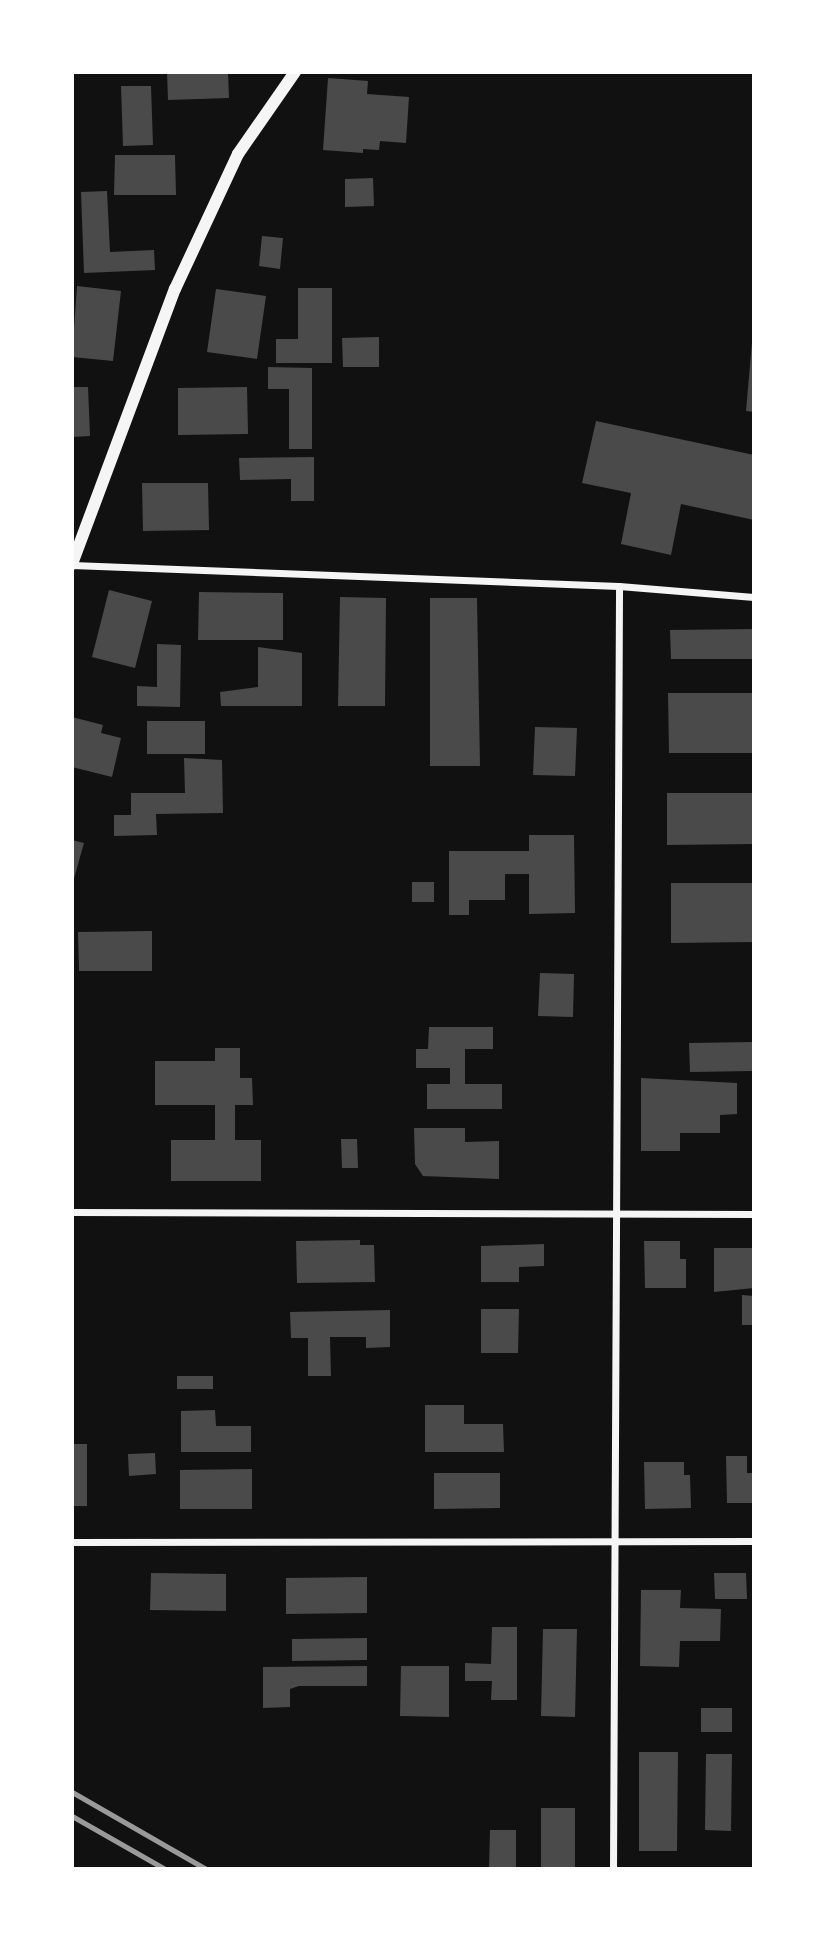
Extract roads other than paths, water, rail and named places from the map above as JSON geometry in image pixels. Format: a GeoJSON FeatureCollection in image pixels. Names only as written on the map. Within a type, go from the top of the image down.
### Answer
{"type":"FeatureCollection","features":[{"type":"Feature","properties":{"kind":"street"},"geometry":{"type":"LineString","coordinates":[[295,72],[237,154],[175,289],[72,564],[619,586],[754,597]]}},
{"type":"Feature","properties":{"kind":"street"},"geometry":{"type":"LineString","coordinates":[[612,1869],[612,1213],[619,586]]}},
{"type":"Feature","properties":{"kind":"street"},"geometry":{"type":"LineString","coordinates":[[72,1212],[754,1213]]}},
{"type":"Feature","properties":{"kind":"street"},"geometry":{"type":"LineString","coordinates":[[72,1542],[754,1541]]}},
{"type":"Feature","properties":{"kind":"railway"},"geometry":{"type":"LineString","coordinates":[[72,1792],[206,1869]]}},
{"type":"Feature","properties":{"kind":"railway"},"geometry":{"type":"LineString","coordinates":[[72,1816],[165,1869]]}}]}
